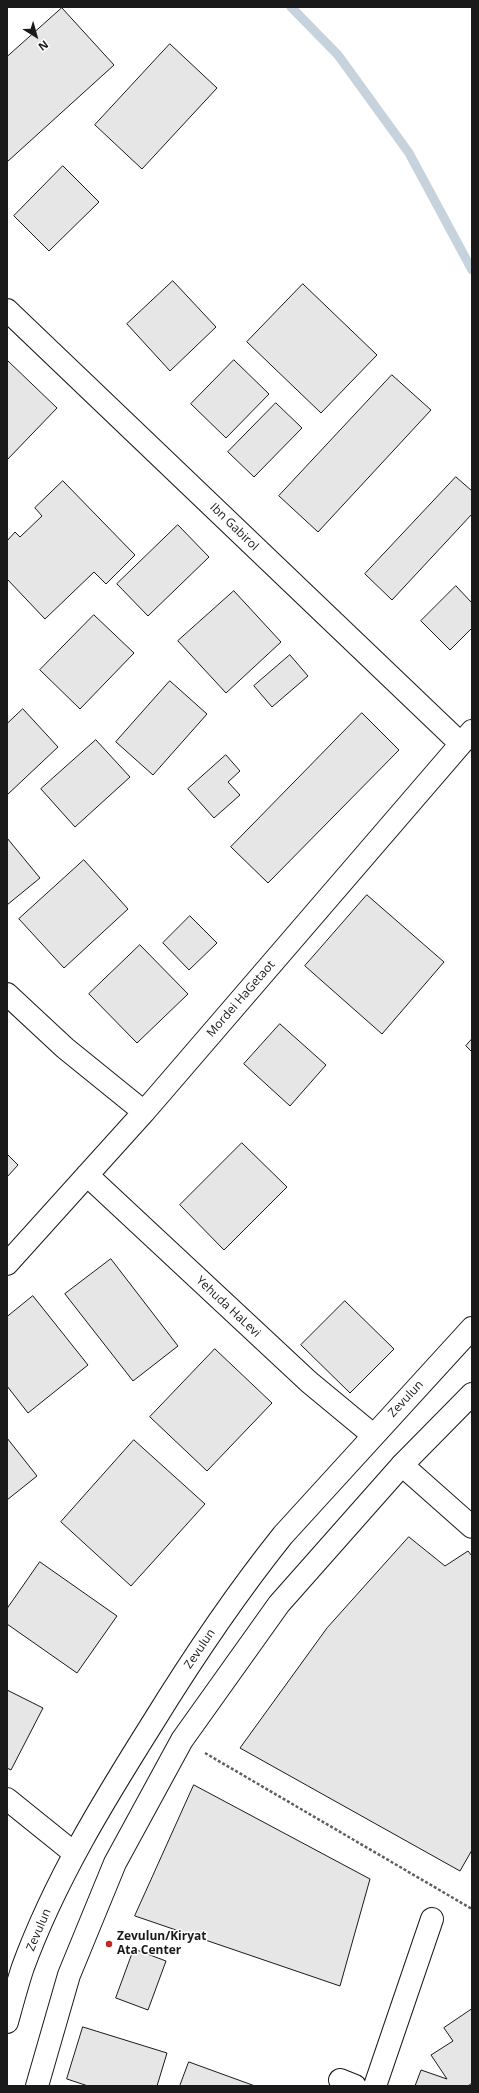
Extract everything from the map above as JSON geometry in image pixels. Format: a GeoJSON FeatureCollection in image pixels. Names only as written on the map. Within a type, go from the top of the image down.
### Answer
{"type":"FeatureCollection","features":[{"type":"Feature","properties":{"kind":"street","name":"Ibn Gabirol"},"geometry":{"type":"LineString","coordinates":[[7,310],[467,738]]}},
{"type":"Feature","properties":{"kind":"street","name":"Mordei HaGetaot"},"geometry":{"type":"LineString","coordinates":[[7,1264],[144,1112],[467,738]]}},
{"type":"Feature","properties":{"kind":"street"},"geometry":{"type":"LineString","coordinates":[[7,994],[65,1048],[144,1112]]}},
{"type":"Feature","properties":{"kind":"street","name":"Yehuda HaLevi"},"geometry":{"type":"LineString","coordinates":[[87,1175],[310,1382],[373,1435]]}},
{"type":"Feature","properties":{"kind":"street","name":"Zevulun"},"geometry":{"type":"LineString","coordinates":[[7,2022],[26,1961],[45,1913],[74,1852],[101,1804],[166,1701],[255,1570],[283,1535],[472,1328]]}},
{"type":"Feature","properties":{"kind":"street"},"geometry":{"type":"LineString","coordinates":[[37,2086],[69,1975],[112,1870],[182,1740],[279,1604],[402,1465],[472,1394]]}},
{"type":"Feature","properties":{"kind":"street"},"geometry":{"type":"LineString","coordinates":[[402,1465],[472,1527]]}},
{"type":"Feature","properties":{"kind":"street"},"geometry":{"type":"LineString","coordinates":[[7,1799],[74,1852]]}},
{"type":"Feature","properties":{"kind":"street"},"geometry":{"type":"LineString","coordinates":[[375,2086],[432,1919]]}},
{"type":"Feature","properties":{"kind":"path"},"geometry":{"type":"LineString","coordinates":[[182,1740],[472,1909]]}},
{"type":"Feature","properties":{"kind":"building"},"geometry":{"type":"Polygon","coordinates":[[[62,8],[114,65],[7,162],[7,57],[62,8]]]}},
{"type":"Feature","properties":{"kind":"building"},"geometry":{"type":"Polygon","coordinates":[[[170,44],[217,88],[142,169],[95,125],[170,44]]]}},
{"type":"Feature","properties":{"kind":"building"},"geometry":{"type":"Polygon","coordinates":[[[63,166],[99,202],[49,251],[14,216],[63,166]]]}},
{"type":"Feature","properties":{"kind":"building"},"geometry":{"type":"Polygon","coordinates":[[[173,281],[216,327],[170,371],[127,324],[173,281]]]}},
{"type":"Feature","properties":{"kind":"building"},"geometry":{"type":"Polygon","coordinates":[[[303,284],[377,355],[321,413],[247,342],[303,284]]]}},
{"type":"Feature","properties":{"kind":"building"},"geometry":{"type":"Polygon","coordinates":[[[7,360],[57,408],[7,460],[7,360]]]}},
{"type":"Feature","properties":{"kind":"building"},"geometry":{"type":"Polygon","coordinates":[[[234,360],[269,394],[226,438],[191,404],[234,360]]]}},
{"type":"Feature","properties":{"kind":"building"},"geometry":{"type":"Polygon","coordinates":[[[392,375],[431,410],[318,532],[279,496],[392,375]]]}},
{"type":"Feature","properties":{"kind":"building"},"geometry":{"type":"Polygon","coordinates":[[[276,403],[302,428],[254,477],[228,452],[276,403]]]}},
{"type":"Feature","properties":{"kind":"building"},"geometry":{"type":"Polygon","coordinates":[[[456,477],[472,491],[472,514],[392,600],[365,574],[456,477]]]}},
{"type":"Feature","properties":{"kind":"building"},"geometry":{"type":"Polygon","coordinates":[[[63,481],[135,555],[106,584],[94,572],[45,619],[7,579],[7,541],[15,532],[20,537],[42,516],[35,508],[63,481]]]}},
{"type":"Feature","properties":{"kind":"building"},"geometry":{"type":"Polygon","coordinates":[[[178,525],[209,557],[148,616],[117,584],[178,525]]]}},
{"type":"Feature","properties":{"kind":"building"},"geometry":{"type":"Polygon","coordinates":[[[456,586],[472,603],[472,628],[450,650],[421,621],[456,586]]]}},
{"type":"Feature","properties":{"kind":"building"},"geometry":{"type":"Polygon","coordinates":[[[234,591],[281,642],[226,693],[178,641],[234,591]]]}},
{"type":"Feature","properties":{"kind":"building"},"geometry":{"type":"Polygon","coordinates":[[[94,615],[134,653],[80,709],[40,670],[94,615]]]}},
{"type":"Feature","properties":{"kind":"building"},"geometry":{"type":"Polygon","coordinates":[[[290,655],[308,676],[272,707],[254,686],[290,655]]]}},
{"type":"Feature","properties":{"kind":"building"},"geometry":{"type":"Polygon","coordinates":[[[170,681],[207,714],[153,775],[116,742],[170,681]]]}},
{"type":"Feature","properties":{"kind":"building"},"geometry":{"type":"Polygon","coordinates":[[[23,709],[58,747],[7,795],[7,724],[23,709]]]}},
{"type":"Feature","properties":{"kind":"building"},"geometry":{"type":"Polygon","coordinates":[[[362,713],[399,750],[268,883],[231,847],[362,713]]]}},
{"type":"Feature","properties":{"kind":"building"},"geometry":{"type":"Polygon","coordinates":[[[96,740],[130,777],[75,827],[41,789],[96,740]]]}},
{"type":"Feature","properties":{"kind":"building"},"geometry":{"type":"Polygon","coordinates":[[[226,755],[240,771],[228,782],[240,795],[214,818],[188,789],[226,755]]]}},
{"type":"Feature","properties":{"kind":"building"},"geometry":{"type":"Polygon","coordinates":[[[7,838],[40,878],[7,905],[7,838]]]}},
{"type":"Feature","properties":{"kind":"building"},"geometry":{"type":"Polygon","coordinates":[[[84,860],[128,909],[64,968],[19,919],[84,860]]]}},
{"type":"Feature","properties":{"kind":"building"},"geometry":{"type":"Polygon","coordinates":[[[367,895],[444,962],[382,1034],[305,966],[367,895]]]}},
{"type":"Feature","properties":{"kind":"building"},"geometry":{"type":"Polygon","coordinates":[[[190,916],[217,943],[189,970],[163,943],[190,916]]]}},
{"type":"Feature","properties":{"kind":"building"},"geometry":{"type":"Polygon","coordinates":[[[140,945],[188,994],[137,1043],[89,994],[140,945]]]}},
{"type":"Feature","properties":{"kind":"building"},"geometry":{"type":"Polygon","coordinates":[[[280,1024],[326,1065],[290,1106],[244,1064],[280,1024]]]}},
{"type":"Feature","properties":{"kind":"building"},"geometry":{"type":"Polygon","coordinates":[[[472,1039],[472,1052],[466,1046],[472,1039]]]}},
{"type":"Feature","properties":{"kind":"building"},"geometry":{"type":"Polygon","coordinates":[[[242,1143],[287,1187],[224,1250],[180,1205],[242,1143]]]}},
{"type":"Feature","properties":{"kind":"building"},"geometry":{"type":"Polygon","coordinates":[[[7,1154],[18,1165],[7,1177],[7,1154]]]}},
{"type":"Feature","properties":{"kind":"building"},"geometry":{"type":"Polygon","coordinates":[[[111,1259],[178,1346],[133,1381],[65,1294],[111,1259]]]}},
{"type":"Feature","properties":{"kind":"building"},"geometry":{"type":"Polygon","coordinates":[[[33,1296],[88,1365],[28,1413],[7,1386],[7,1317],[33,1296]]]}},
{"type":"Feature","properties":{"kind":"building"},"geometry":{"type":"Polygon","coordinates":[[[345,1301],[394,1349],[350,1393],[301,1345],[345,1301]]]}},
{"type":"Feature","properties":{"kind":"building"},"geometry":{"type":"Polygon","coordinates":[[[215,1349],[272,1403],[207,1471],[150,1417],[215,1349]]]}},
{"type":"Feature","properties":{"kind":"building"},"geometry":{"type":"Polygon","coordinates":[[[7,1438],[37,1476],[7,1500],[7,1438]]]}},
{"type":"Feature","properties":{"kind":"building"},"geometry":{"type":"Polygon","coordinates":[[[134,1440],[205,1504],[131,1586],[61,1522],[134,1440]]]}},
{"type":"Feature","properties":{"kind":"building"},"geometry":{"type":"Polygon","coordinates":[[[409,1537],[445,1566],[468,1551],[472,1556],[472,1850],[460,1871],[240,1748],[327,1628],[409,1537]]]}},
{"type":"Feature","properties":{"kind":"building"},"geometry":{"type":"Polygon","coordinates":[[[40,1562],[117,1616],[77,1673],[7,1624],[7,1609],[40,1562]]]}},
{"type":"Feature","properties":{"kind":"building"},"geometry":{"type":"Polygon","coordinates":[[[7,1690],[43,1708],[11,1770],[7,1768],[7,1690]]]}},
{"type":"Feature","properties":{"kind":"building"},"geometry":{"type":"Polygon","coordinates":[[[194,1785],[370,1879],[340,1986],[135,1916],[194,1785]]]}},
{"type":"Feature","properties":{"kind":"building"},"geometry":{"type":"Polygon","coordinates":[[[134,1949],[166,1961],[148,2010],[116,1998],[134,1949]]]}},
{"type":"Feature","properties":{"kind":"building"},"geometry":{"type":"Polygon","coordinates":[[[472,2009],[472,2083],[468,2086],[415,2086],[421,2070],[447,2079],[431,2055],[453,2041],[444,2028],[472,2009]]]}},
{"type":"Feature","properties":{"kind":"building"},"geometry":{"type":"Polygon","coordinates":[[[83,2027],[167,2053],[157,2086],[88,2086],[67,2079],[83,2027]]]}},
{"type":"Feature","properties":{"kind":"building"},"geometry":{"type":"Polygon","coordinates":[[[189,2062],[255,2086],[180,2086],[189,2062]]]}},
{"type":"Feature","properties":{"kind":"waterway"},"geometry":{"type":"LineString","coordinates":[[291,7],[338,55],[409,153],[472,270]]}},
{"type":"Feature","properties":{"kind":"place","name":"Zevulun/Kiryat Ata Center"},"geometry":{"type":"Point","coordinates":[109,1944]}}]}
